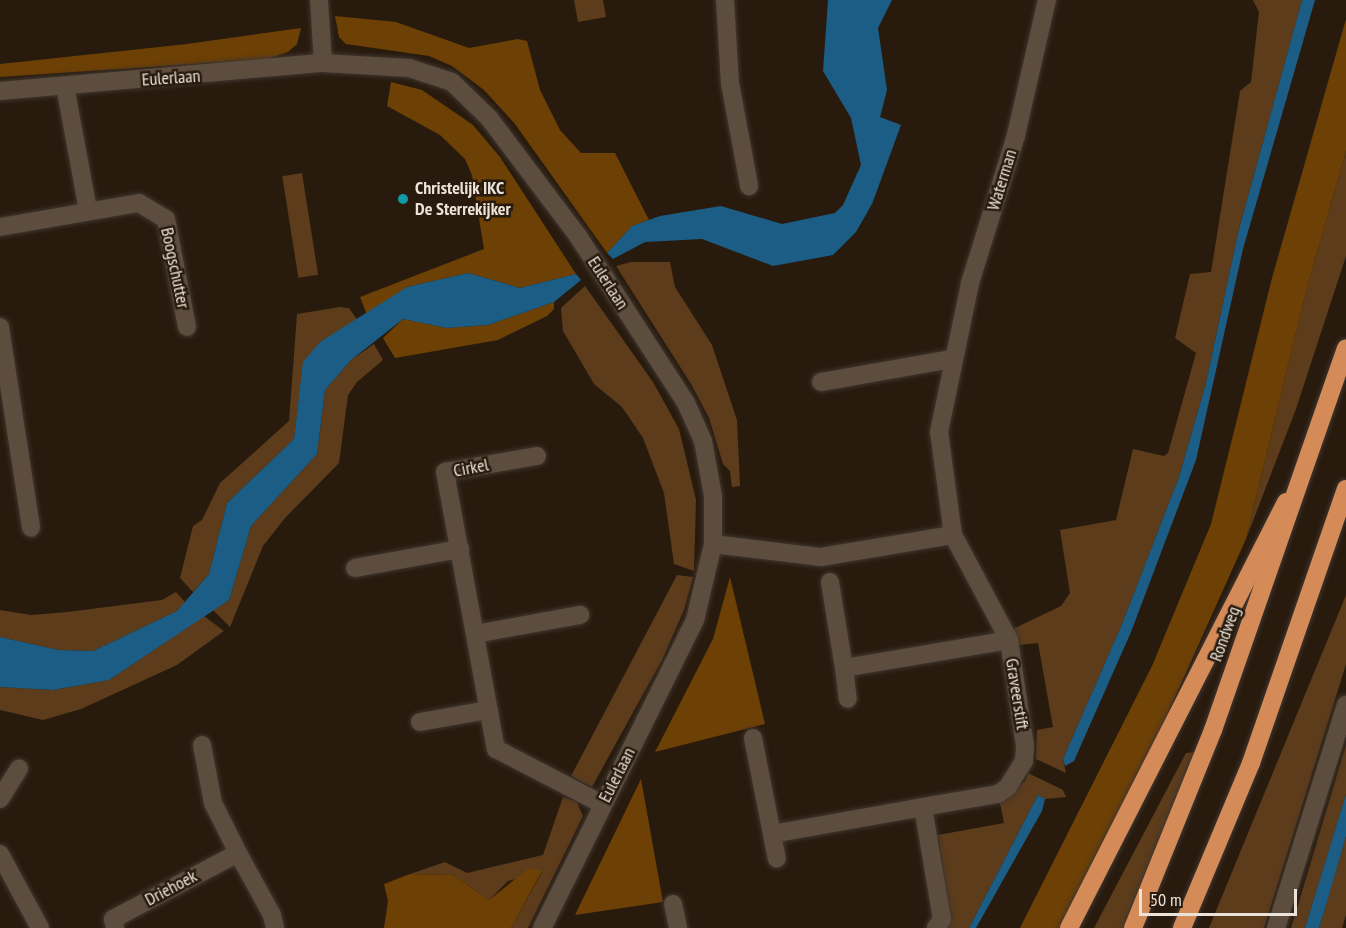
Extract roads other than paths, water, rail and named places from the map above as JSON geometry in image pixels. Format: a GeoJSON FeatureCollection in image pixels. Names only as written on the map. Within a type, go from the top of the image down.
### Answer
{"type":"FeatureCollection","features":[{"type":"Feature","properties":{"kind":"highway","name":"Rondweg"},"geometry":{"type":"LineString","coordinates":[[1133,928],[1213,730],[1314,448],[1346,349]]}},
{"type":"Feature","properties":{"kind":"highway"},"geometry":{"type":"LineString","coordinates":[[1069,928],[1128,818],[1233,599],[1314,448]]}},
{"type":"Feature","properties":{"kind":"highway"},"geometry":{"type":"LineString","coordinates":[[1182,928],[1251,763],[1346,489]]}},
{"type":"Feature","properties":{"kind":"street"},"geometry":{"type":"LineString","coordinates":[[320,0],[323,63]]}},
{"type":"Feature","properties":{"kind":"street"},"geometry":{"type":"LineString","coordinates":[[725,0],[730,83],[749,186]]}},
{"type":"Feature","properties":{"kind":"street","name":"Waterman"},"geometry":{"type":"LineString","coordinates":[[1009,640],[953,535],[939,432],[952,359],[970,283],[1025,104],[1047,0]]}},
{"type":"Feature","properties":{"kind":"street","name":"Eulerlaan"},"geometry":{"type":"LineString","coordinates":[[0,91],[323,63],[361,62],[409,68],[452,82],[489,118],[578,236],[612,288],[686,403],[703,441],[713,496],[714,544],[695,620],[542,928]]}},
{"type":"Feature","properties":{"kind":"street"},"geometry":{"type":"LineString","coordinates":[[66,86],[88,210]]}},
{"type":"Feature","properties":{"kind":"street","name":"Boogschutter"},"geometry":{"type":"LineString","coordinates":[[0,227],[139,203],[166,219],[187,327]]}},
{"type":"Feature","properties":{"kind":"street"},"geometry":{"type":"LineString","coordinates":[[0,327],[31,528]]}},
{"type":"Feature","properties":{"kind":"street"},"geometry":{"type":"LineString","coordinates":[[821,382],[952,359]]}},
{"type":"Feature","properties":{"kind":"street","name":"Cirkel"},"geometry":{"type":"LineString","coordinates":[[537,456],[445,472],[496,749],[603,804]]}},
{"type":"Feature","properties":{"kind":"street"},"geometry":{"type":"LineString","coordinates":[[714,544],[821,557],[953,535]]}},
{"type":"Feature","properties":{"kind":"street"},"geometry":{"type":"LineString","coordinates":[[355,568],[460,549]]}},
{"type":"Feature","properties":{"kind":"street"},"geometry":{"type":"LineString","coordinates":[[830,582],[848,699]]}},
{"type":"Feature","properties":{"kind":"street"},"geometry":{"type":"LineString","coordinates":[[475,634],[580,615]]}},
{"type":"Feature","properties":{"kind":"street","name":"Graveerstift"},"geometry":{"type":"LineString","coordinates":[[772,834],[998,794],[1008,788],[1023,761],[1025,746],[1009,640],[844,668]]}},
{"type":"Feature","properties":{"kind":"street"},"geometry":{"type":"LineString","coordinates":[[1276,928],[1346,705]]}},
{"type":"Feature","properties":{"kind":"street"},"geometry":{"type":"LineString","coordinates":[[420,722],[489,710]]}},
{"type":"Feature","properties":{"kind":"street"},"geometry":{"type":"LineString","coordinates":[[753,738],[777,859]]}},
{"type":"Feature","properties":{"kind":"street"},"geometry":{"type":"LineString","coordinates":[[202,745],[213,803],[273,915],[275,928]]}},
{"type":"Feature","properties":{"kind":"street"},"geometry":{"type":"LineString","coordinates":[[0,799],[19,769]]}},
{"type":"Feature","properties":{"kind":"street"},"geometry":{"type":"LineString","coordinates":[[922,807],[942,919],[936,928]]}},
{"type":"Feature","properties":{"kind":"street","name":"Driehoek"},"geometry":{"type":"LineString","coordinates":[[115,928],[113,919],[238,853]]}},
{"type":"Feature","properties":{"kind":"street"},"geometry":{"type":"LineString","coordinates":[[1,859],[40,928]]}},
{"type":"Feature","properties":{"kind":"street"},"geometry":{"type":"LineString","coordinates":[[673,904],[678,928]]}},
{"type":"Feature","properties":{"kind":"water"},"geometry":{"type":"Polygon","coordinates":[[[828,0],[892,0],[878,28],[887,90],[880,117],[901,125],[872,204],[856,232],[833,255],[773,266],[702,239],[645,242],[613,259],[607,253],[632,226],[660,216],[721,206],[782,224],[835,213],[843,205],[861,165],[851,118],[823,71],[828,0]]]}},
{"type":"Feature","properties":{"kind":"water"},"geometry":{"type":"Polygon","coordinates":[[[1302,0],[1315,0],[1243,249],[1196,460],[1131,632],[1074,761],[1065,766],[1063,759],[1122,624],[1179,477],[1206,383],[1238,233],[1302,0]]]}},
{"type":"Feature","properties":{"kind":"water"},"geometry":{"type":"Polygon","coordinates":[[[468,273],[520,288],[576,274],[581,280],[554,302],[488,325],[447,328],[403,319],[351,360],[325,390],[317,454],[251,526],[229,600],[109,680],[53,690],[0,687],[0,637],[59,650],[93,651],[177,611],[209,574],[227,503],[294,439],[303,362],[320,342],[407,287],[468,273]]]}},
{"type":"Feature","properties":{"kind":"water"},"geometry":{"type":"Polygon","coordinates":[[[1346,794],[1346,836],[1319,928],[1305,928],[1346,794]]]}},
{"type":"Feature","properties":{"kind":"water"},"geometry":{"type":"Polygon","coordinates":[[[1038,795],[1045,799],[1042,811],[976,928],[969,928],[1038,795]]]}},
{"type":"Feature","properties":{"kind":"place","name":"Christelijk IKC De Sterrekijker"},"geometry":{"type":"Point","coordinates":[403,199]}}]}
